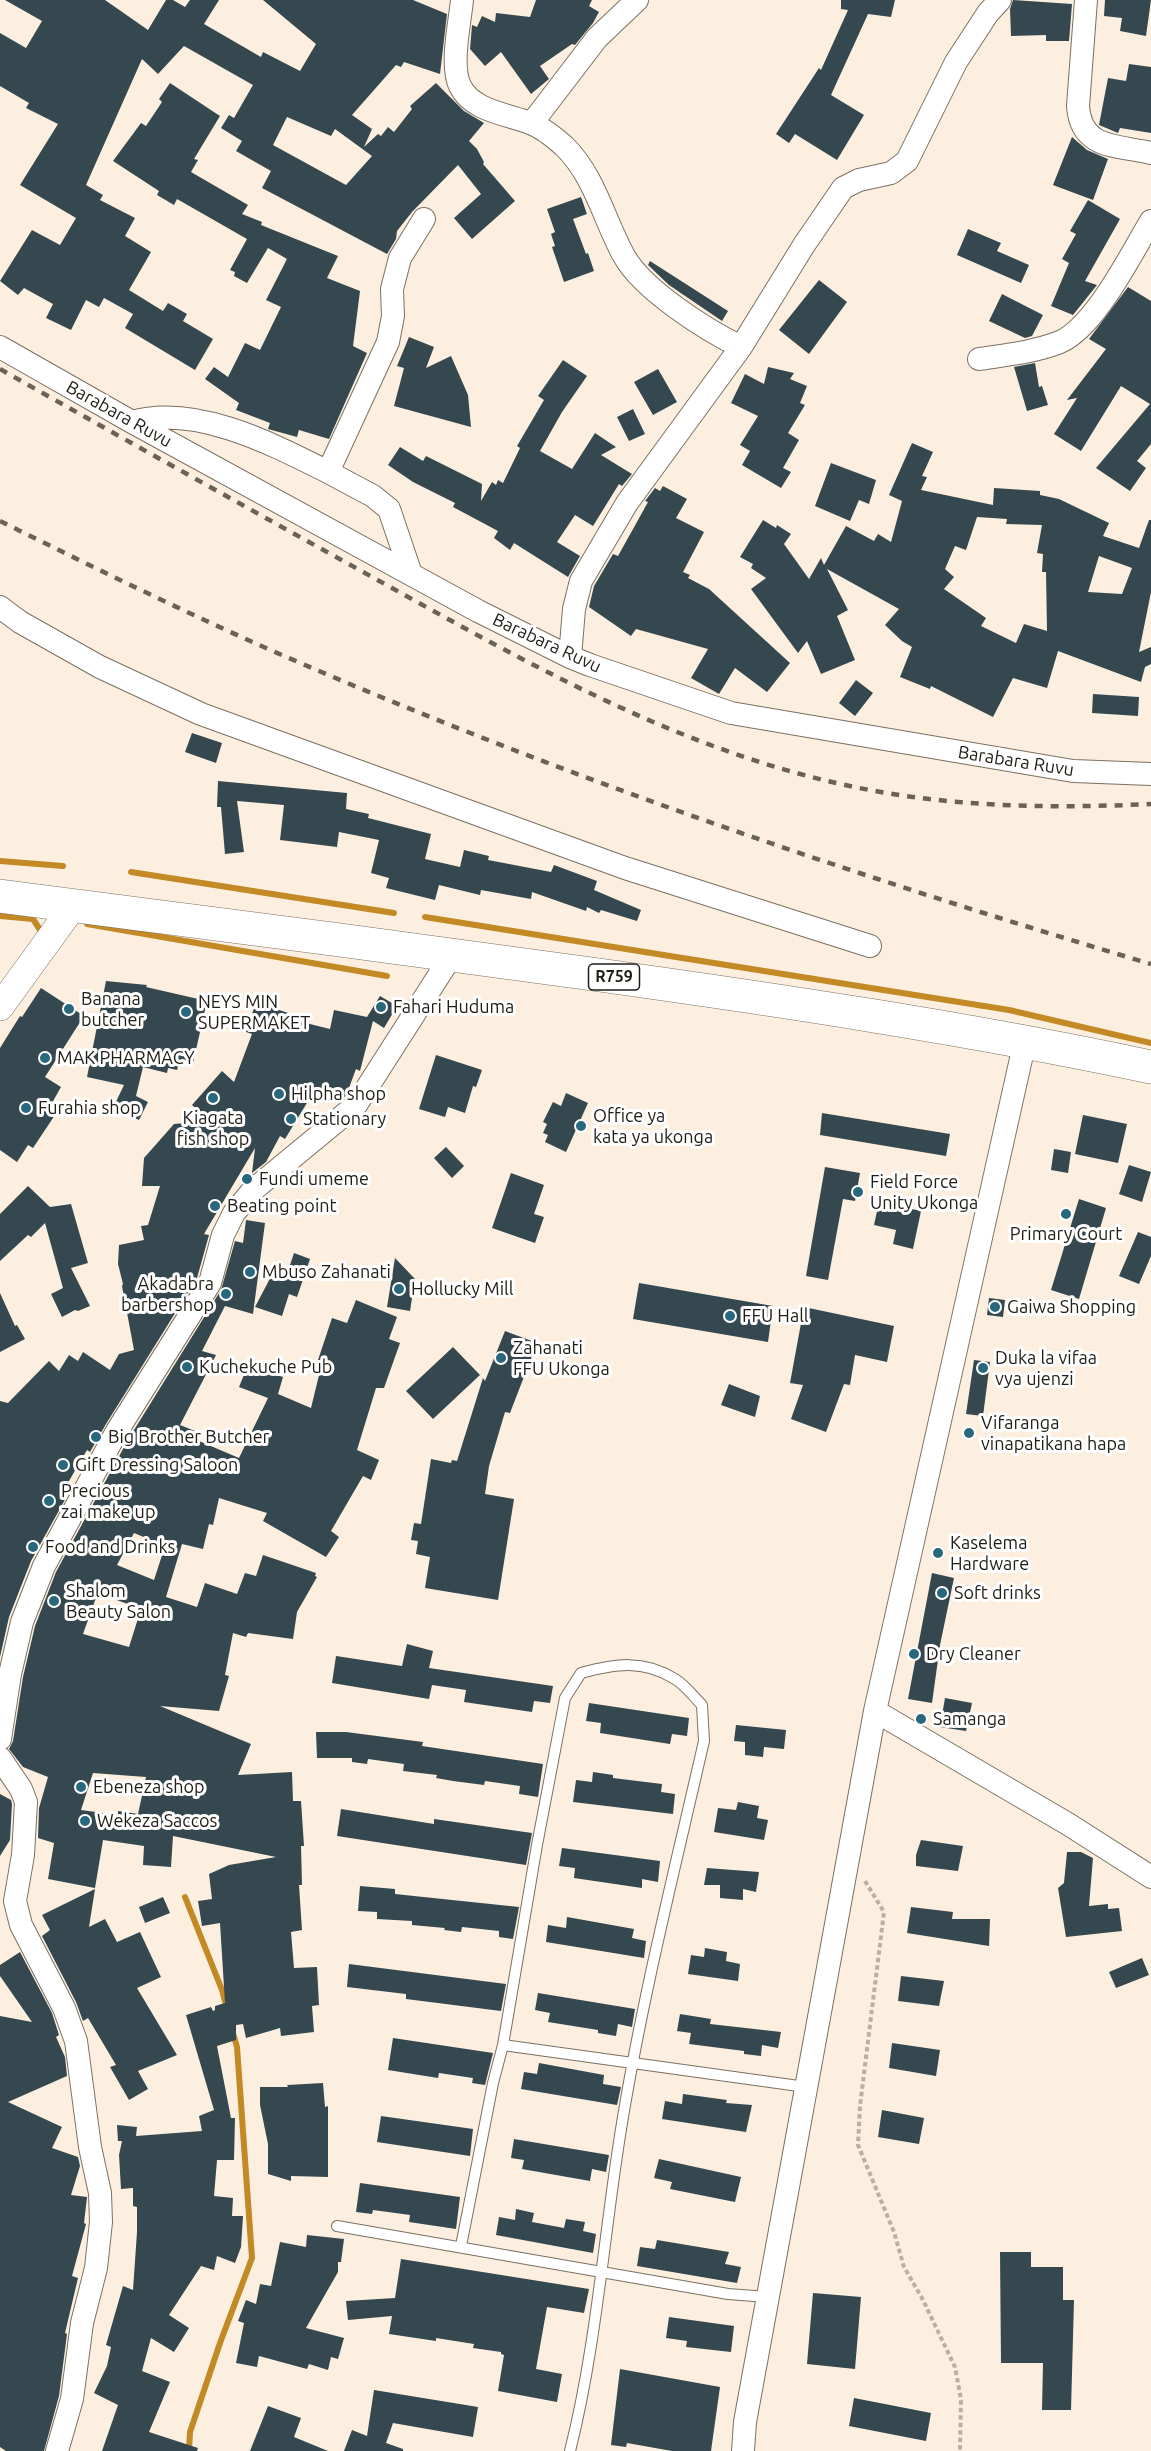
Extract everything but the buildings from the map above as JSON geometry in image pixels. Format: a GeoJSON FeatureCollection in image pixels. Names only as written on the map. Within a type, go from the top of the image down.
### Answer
{"type":"FeatureCollection","features":[{"type":"Feature","properties":{"kind":"main road","name":"R759"},"geometry":{"type":"LineString","coordinates":[[0,896],[814,1005],[1025,1041],[1151,1068]]}},
{"type":"Feature","properties":{"kind":"street"},"geometry":{"type":"LineString","coordinates":[[462,0],[456,66],[460,85],[471,100],[506,116],[532,123],[562,144],[578,162],[604,208],[624,256],[640,279],[666,300],[723,338],[741,347]]}},
{"type":"Feature","properties":{"kind":"street"},"geometry":{"type":"LineString","coordinates":[[532,123],[597,38],[637,0]]}},
{"type":"Feature","properties":{"kind":"street"},"geometry":{"type":"LineString","coordinates":[[570,657],[574,609],[581,581],[627,503],[741,347],[804,244],[843,188],[859,180],[891,173],[907,161],[956,62],[988,13],[1000,0]]}},
{"type":"Feature","properties":{"kind":"street"},"geometry":{"type":"LineString","coordinates":[[1086,0],[1078,117],[1083,128],[1098,143],[1151,153]]}},
{"type":"Feature","properties":{"kind":"street"},"geometry":{"type":"LineString","coordinates":[[328,472],[388,342],[393,316],[392,289],[400,258],[424,219]]}},
{"type":"Feature","properties":{"kind":"street"},"geometry":{"type":"LineString","coordinates":[[979,359],[1026,351],[1062,341],[1085,322],[1106,295],[1151,221]]}},
{"type":"Feature","properties":{"kind":"street","name":"Barabara Ruvu"},"geometry":{"type":"LineString","coordinates":[[0,347],[132,422],[478,611],[570,657],[731,713],[1073,771],[1151,774]]}},
{"type":"Feature","properties":{"kind":"street"},"geometry":{"type":"LineString","coordinates":[[132,422],[152,416],[208,423],[261,439],[373,496],[388,509],[411,574]]}},
{"type":"Feature","properties":{"kind":"street"},"geometry":{"type":"LineString","coordinates":[[0,607],[20,622],[100,667],[201,714],[625,868],[870,946]]}},
{"type":"Feature","properties":{"kind":"street"},"geometry":{"type":"LineString","coordinates":[[0,1007],[74,905]]}},
{"type":"Feature","properties":{"kind":"street"},"geometry":{"type":"LineString","coordinates":[[0,1739],[10,1674],[22,1622],[44,1566],[117,1431],[210,1283],[223,1235],[234,1214],[253,1190],[356,1105],[452,955]]}},
{"type":"Feature","properties":{"kind":"street"},"geometry":{"type":"LineString","coordinates":[[743,2451],[745,2422],[875,1711],[1025,1041]]}},
{"type":"Feature","properties":{"kind":"street"},"geometry":{"type":"LineString","coordinates":[[875,1711],[1068,1824],[1151,1877]]}},
{"type":"Feature","properties":{"kind":"street"},"geometry":{"type":"LineString","coordinates":[[0,1758],[21,1789],[26,1802],[23,1855],[15,1901],[21,1925],[64,2008],[76,2041],[90,2147],[100,2193],[101,2222],[96,2268],[82,2323],[72,2399],[57,2451]]}},
{"type":"Feature","properties":{"kind":"street"},"geometry":{"type":"LineString","coordinates":[[0,1923],[15,1901]]}},
{"type":"Feature","properties":{"kind":"lane"},"geometry":{"type":"LineString","coordinates":[[461,2246],[493,2084],[504,2045],[537,1845],[565,1698],[581,1673],[614,1664],[641,1665],[676,1679],[702,1705],[704,1741],[633,2064],[615,2168],[582,2399],[570,2451]]}},
{"type":"Feature","properties":{"kind":"lane"},"geometry":{"type":"LineString","coordinates":[[504,2045],[806,2087]]}},
{"type":"Feature","properties":{"kind":"lane"},"geometry":{"type":"LineString","coordinates":[[337,2226],[602,2270],[728,2294],[769,2297]]}},
{"type":"Feature","properties":{"kind":"path"},"geometry":{"type":"LineString","coordinates":[[848,1852],[884,1912],[864,2070],[858,2145],[894,2232],[904,2267],[923,2300],[955,2367],[961,2399],[960,2451]]}},
{"type":"Feature","properties":{"kind":"waterway"},"geometry":{"type":"LineString","coordinates":[[0,861],[63,866]]}},
{"type":"Feature","properties":{"kind":"waterway"},"geometry":{"type":"LineString","coordinates":[[131,872],[394,913]]}},
{"type":"Feature","properties":{"kind":"waterway"},"geometry":{"type":"LineString","coordinates":[[0,916],[33,919],[44,936]]}},
{"type":"Feature","properties":{"kind":"waterway"},"geometry":{"type":"LineString","coordinates":[[425,917],[1009,1010],[1151,1043]]}},
{"type":"Feature","properties":{"kind":"waterway"},"geometry":{"type":"LineString","coordinates":[[87,924],[387,976]]}},
{"type":"Feature","properties":{"kind":"waterway"},"geometry":{"type":"LineString","coordinates":[[185,1897],[226,2005]]}},
{"type":"Feature","properties":{"kind":"waterway"},"geometry":{"type":"LineString","coordinates":[[189,2451],[190,2432],[252,2258],[237,2047],[233,2033]]}},
{"type":"Feature","properties":{"kind":"railway"},"geometry":{"type":"LineString","coordinates":[[0,369],[484,639],[596,696],[712,745],[771,766],[832,782],[911,797],[1030,806],[1151,804]]}},
{"type":"Feature","properties":{"kind":"railway"},"geometry":{"type":"LineString","coordinates":[[0,521],[275,652],[490,741],[708,822],[929,896],[1151,964]]}},
{"type":"Feature","properties":{"kind":"place","name":"Fahari Huduma"},"geometry":{"type":"Point","coordinates":[381,1007]}},
{"type":"Feature","properties":{"kind":"place","name":"Banana butcher"},"geometry":{"type":"Point","coordinates":[69,1009]}},
{"type":"Feature","properties":{"kind":"place","name":"NEYS MIN SUPERMAKET"},"geometry":{"type":"Point","coordinates":[186,1012]}},
{"type":"Feature","properties":{"kind":"place","name":"MAK PHARMACY"},"geometry":{"type":"Point","coordinates":[45,1058]}},
{"type":"Feature","properties":{"kind":"place","name":"Hilpha shop"},"geometry":{"type":"Point","coordinates":[279,1094]}},
{"type":"Feature","properties":{"kind":"place","name":"Kiagata fish shop"},"geometry":{"type":"Point","coordinates":[213,1098]}},
{"type":"Feature","properties":{"kind":"place","name":"Furahia shop"},"geometry":{"type":"Point","coordinates":[26,1108]}},
{"type":"Feature","properties":{"kind":"place","name":"Stationary"},"geometry":{"type":"Point","coordinates":[291,1119]}},
{"type":"Feature","properties":{"kind":"place","name":"Office ya kata ya ukonga"},"geometry":{"type":"Point","coordinates":[581,1126]}},
{"type":"Feature","properties":{"kind":"place","name":"Fundi umeme"},"geometry":{"type":"Point","coordinates":[247,1179]}},
{"type":"Feature","properties":{"kind":"place","name":"Field Force Unity Ukonga"},"geometry":{"type":"Point","coordinates":[858,1192]}},
{"type":"Feature","properties":{"kind":"place","name":"Beating point"},"geometry":{"type":"Point","coordinates":[215,1206]}},
{"type":"Feature","properties":{"kind":"place","name":"Primary Court"},"geometry":{"type":"Point","coordinates":[1066,1214]}},
{"type":"Feature","properties":{"kind":"place","name":"Mbuso Zahanati"},"geometry":{"type":"Point","coordinates":[250,1272]}},
{"type":"Feature","properties":{"kind":"place","name":"Hollucky Mill"},"geometry":{"type":"Point","coordinates":[399,1289]}},
{"type":"Feature","properties":{"kind":"place","name":"Akadabra barbershop"},"geometry":{"type":"Point","coordinates":[226,1294]}},
{"type":"Feature","properties":{"kind":"place","name":"Gaiwa Shopping"},"geometry":{"type":"Point","coordinates":[995,1307]}},
{"type":"Feature","properties":{"kind":"place","name":"FFU Hall"},"geometry":{"type":"Point","coordinates":[730,1316]}},
{"type":"Feature","properties":{"kind":"place","name":"Zahanati FFU Ukonga"},"geometry":{"type":"Point","coordinates":[501,1358]}},
{"type":"Feature","properties":{"kind":"place","name":"Kuchekuche Pub"},"geometry":{"type":"Point","coordinates":[187,1367]}},
{"type":"Feature","properties":{"kind":"place","name":"Duka la vifaa vya ujenzi"},"geometry":{"type":"Point","coordinates":[983,1368]}},
{"type":"Feature","properties":{"kind":"place","name":"Vifaranga vinapatikana hapa"},"geometry":{"type":"Point","coordinates":[969,1433]}},
{"type":"Feature","properties":{"kind":"place","name":"Big Brother Butcher"},"geometry":{"type":"Point","coordinates":[96,1437]}},
{"type":"Feature","properties":{"kind":"place","name":"Gift Dressing Saloon"},"geometry":{"type":"Point","coordinates":[63,1465]}},
{"type":"Feature","properties":{"kind":"place","name":"Precious zai make up"},"geometry":{"type":"Point","coordinates":[49,1501]}},
{"type":"Feature","properties":{"kind":"place","name":"Food and Drinks"},"geometry":{"type":"Point","coordinates":[33,1547]}},
{"type":"Feature","properties":{"kind":"place","name":"Kaselema Hardware"},"geometry":{"type":"Point","coordinates":[938,1553]}},
{"type":"Feature","properties":{"kind":"place","name":"Soft drinks"},"geometry":{"type":"Point","coordinates":[942,1593]}},
{"type":"Feature","properties":{"kind":"place","name":"Shalom Beauty Salon"},"geometry":{"type":"Point","coordinates":[54,1601]}},
{"type":"Feature","properties":{"kind":"place","name":"Dry Cleaner"},"geometry":{"type":"Point","coordinates":[914,1654]}},
{"type":"Feature","properties":{"kind":"place","name":"Samanga"},"geometry":{"type":"Point","coordinates":[921,1719]}},
{"type":"Feature","properties":{"kind":"place","name":"Ebeneza shop"},"geometry":{"type":"Point","coordinates":[81,1787]}},
{"type":"Feature","properties":{"kind":"place","name":"Wekeza Saccos"},"geometry":{"type":"Point","coordinates":[85,1821]}}]}
